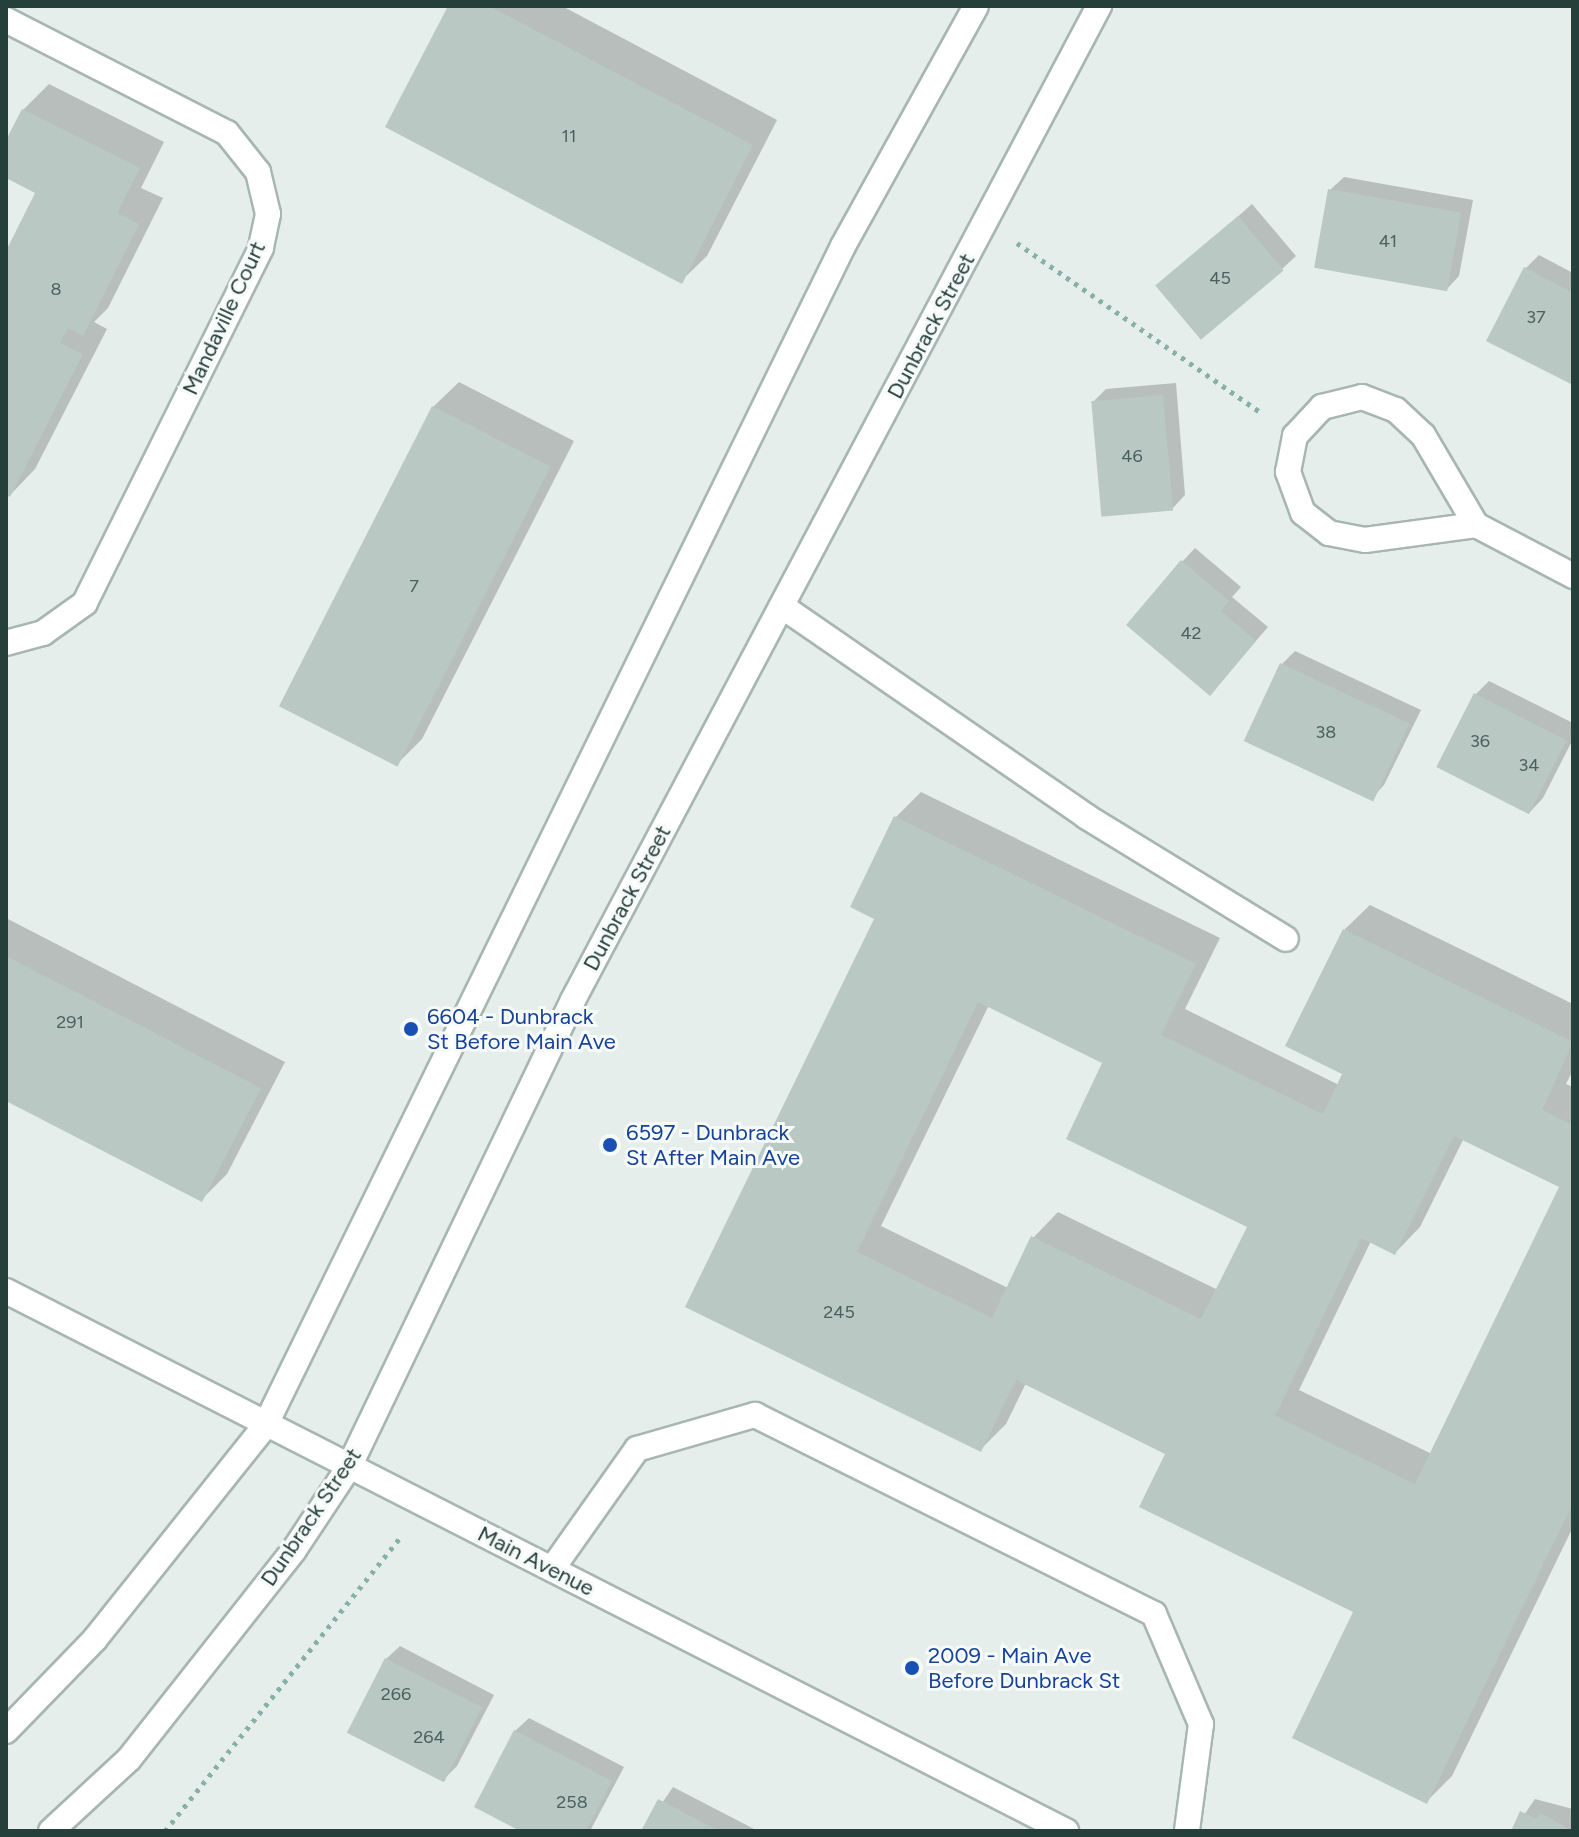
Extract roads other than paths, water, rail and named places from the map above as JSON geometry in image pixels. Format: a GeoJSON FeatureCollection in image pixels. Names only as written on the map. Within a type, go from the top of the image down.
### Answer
{"type":"FeatureCollection","features":[{"type":"Feature","properties":{"kind":"main road"},"geometry":{"type":"LineString","coordinates":[[6,1731],[95,1639],[265,1426],[843,246],[976,6]]}},
{"type":"Feature","properties":{"kind":"main road","name":"Dunbrack Street"},"geometry":{"type":"LineString","coordinates":[[51,1831],[129,1759],[294,1550],[349,1467],[573,1000],[1099,6]]}},
{"type":"Feature","properties":{"kind":"main road","name":"Mandaville Court"},"geometry":{"type":"LineString","coordinates":[[6,20],[227,133],[258,172],[268,214],[261,248],[85,603],[43,633],[6,643]]}},
{"type":"Feature","properties":{"kind":"main road"},"geometry":{"type":"LineString","coordinates":[[1476,525],[1365,540],[1329,533],[1303,513],[1288,472],[1295,436],[1322,407],[1362,397],[1396,410],[1423,435],[1476,525],[1573,576]]}},
{"type":"Feature","properties":{"kind":"main road"},"geometry":{"type":"LineString","coordinates":[[783,607],[1087,817],[1286,939]]}},
{"type":"Feature","properties":{"kind":"main road","name":"Main Avenue"},"geometry":{"type":"LineString","coordinates":[[6,1291],[265,1426],[1066,1831]]}},
{"type":"Feature","properties":{"kind":"main road"},"geometry":{"type":"LineString","coordinates":[[552,1569],[637,1449],[755,1415],[1154,1614],[1201,1724],[1187,1831]]}},
{"type":"Feature","properties":{"kind":"place","name":"6604 - Dunbrack St Before Main Ave"},"geometry":{"type":"Point","coordinates":[411,1029]}},
{"type":"Feature","properties":{"kind":"place","name":"6597 - Dunbrack St After Main Ave"},"geometry":{"type":"Point","coordinates":[610,1145]}},
{"type":"Feature","properties":{"kind":"place","name":"2009 - Main Ave Before Dunbrack St"},"geometry":{"type":"Point","coordinates":[912,1668]}}]}
